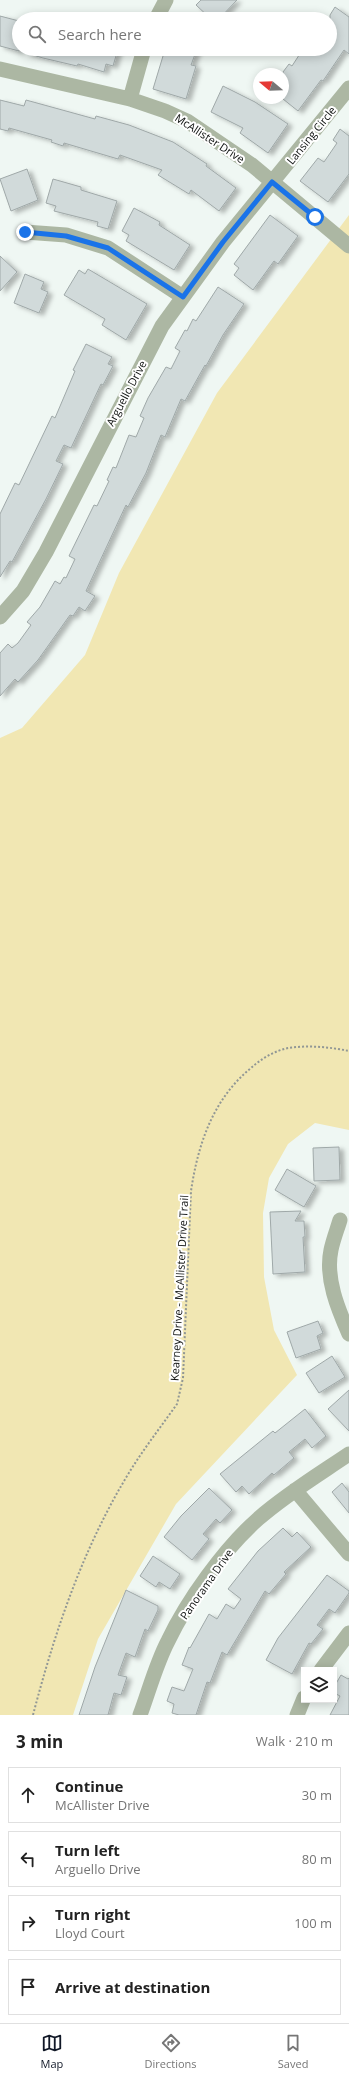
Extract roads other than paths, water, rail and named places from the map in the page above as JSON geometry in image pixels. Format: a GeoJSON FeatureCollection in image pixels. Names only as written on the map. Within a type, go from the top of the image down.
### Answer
{"type":"FeatureCollection","features":[{"type":"Feature","properties":{"kind":"street"},"geometry":{"type":"LineString","coordinates":[[160,12],[166,0]]}},
{"type":"Feature","properties":{"kind":"street"},"geometry":{"type":"LineString","coordinates":[[130,99],[142,56]]}},
{"type":"Feature","properties":{"kind":"street","name":"McAllister Drive"},"geometry":{"type":"LineString","coordinates":[[0,69],[130,99],[165,110],[187,121],[252,165],[349,246]]}},
{"type":"Feature","properties":{"kind":"street","name":"Lansing Circle"},"geometry":{"type":"LineString","coordinates":[[272,182],[349,88]]}},
{"type":"Feature","properties":{"kind":"street","name":"Arguello Drive"},"geometry":{"type":"LineString","coordinates":[[0,617],[23,590],[46,552],[162,326],[223,242],[272,182]]}},
{"type":"Feature","properties":{"kind":"street"},"geometry":{"type":"LineString","coordinates":[[25,232],[66,236],[108,248],[183,297]]}},
{"type":"Feature","properties":{"kind":"street"},"geometry":{"type":"LineString","coordinates":[[340,1220],[330,1251],[331,1275],[333,1294],[349,1334]]}},
{"type":"Feature","properties":{"kind":"street","name":"Panorama Drive"},"geometry":{"type":"LineString","coordinates":[[140,1715],[167,1641],[193,1598],[220,1561],[257,1520],[295,1490],[349,1454]]}},
{"type":"Feature","properties":{"kind":"street"},"geometry":{"type":"LineString","coordinates":[[295,1490],[349,1554]]}},
{"type":"Feature","properties":{"kind":"street"},"geometry":{"type":"LineString","coordinates":[[323,1667],[349,1633]]}},
{"type":"Feature","properties":{"kind":"street"},"geometry":{"type":"LineString","coordinates":[[297,1715],[302,1703]]}}]}
